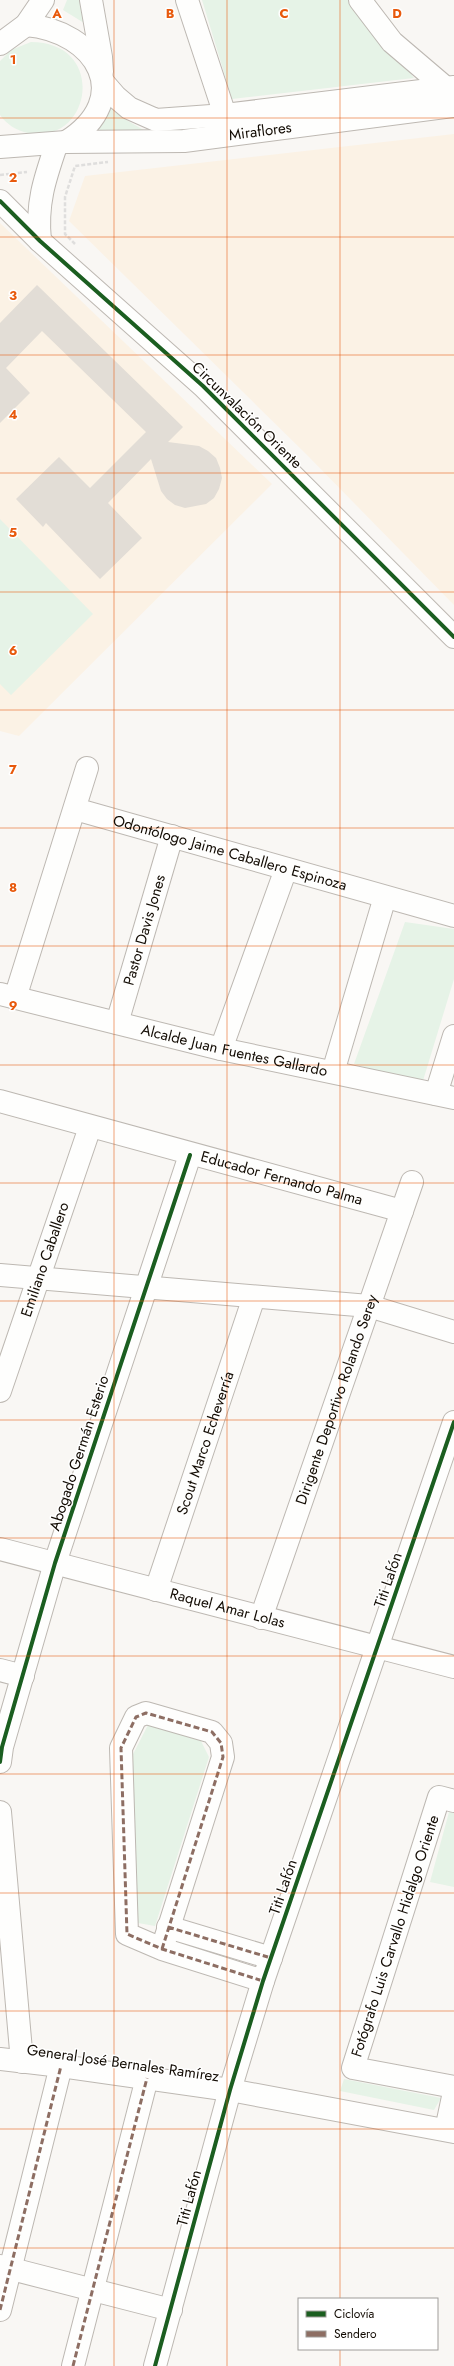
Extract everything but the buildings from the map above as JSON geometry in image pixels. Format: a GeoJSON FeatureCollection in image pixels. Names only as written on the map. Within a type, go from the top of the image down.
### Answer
{"type":"FeatureCollection","features":[{"type":"Feature","properties":{"kind":"street"},"geometry":{"type":"LineString","coordinates":[[0,44],[26,25],[43,0]]}},
{"type":"Feature","properties":{"kind":"street"},"geometry":{"type":"LineString","coordinates":[[40,241],[38,224],[41,194],[62,143],[87,126],[94,116],[102,94],[101,57],[91,0]]}},
{"type":"Feature","properties":{"kind":"street"},"geometry":{"type":"LineString","coordinates":[[187,0],[225,115]]}},
{"type":"Feature","properties":{"kind":"street"},"geometry":{"type":"LineString","coordinates":[[360,0],[392,42],[451,94]]}},
{"type":"Feature","properties":{"kind":"street","name":"Miraflores"},"geometry":{"type":"LineString","coordinates":[[26,25],[40,26],[66,36],[87,52],[102,78],[116,97],[129,108],[156,120],[451,94]]}},
{"type":"Feature","properties":{"kind":"street","name":"Miraflores"},"geometry":{"type":"LineString","coordinates":[[0,147],[62,143],[184,141],[451,94]]}},
{"type":"Feature","properties":{"kind":"street","name":"Circunvalación Oriente"},"geometry":{"type":"LineString","coordinates":[[0,201],[40,241],[203,386],[454,637]]}},
{"type":"Feature","properties":{"kind":"street","name":"Alcalde Juan Fuentes Gallardo"},"geometry":{"type":"LineString","coordinates":[[87,768],[76,809],[8,996],[220,1048],[333,1072],[446,1087]]}},
{"type":"Feature","properties":{"kind":"street","name":"Odontólogo Jaime Caballero Espinoza"},"geometry":{"type":"LineString","coordinates":[[76,809],[454,916]]}},
{"type":"Feature","properties":{"kind":"street","name":"Pastor Davis Jones"},"geometry":{"type":"LineString","coordinates":[[117,1023],[172,836]]}},
{"type":"Feature","properties":{"kind":"street"},"geometry":{"type":"LineString","coordinates":[[220,1048],[286,869]]}},
{"type":"Feature","properties":{"kind":"street"},"geometry":{"type":"LineString","coordinates":[[333,1072],[385,897]]}},
{"type":"Feature","properties":{"kind":"street"},"geometry":{"type":"LineString","coordinates":[[446,1087],[454,1036]]}},
{"type":"Feature","properties":{"kind":"street","name":"Educador Fernando Palma"},"geometry":{"type":"LineString","coordinates":[[0,1101],[190,1155],[402,1211]]}},
{"type":"Feature","properties":{"kind":"street","name":"Emiliano Caballero"},"geometry":{"type":"LineString","coordinates":[[0,1391],[90,1127]]}},
{"type":"Feature","properties":{"kind":"street","name":"Abogado Germán Esterio"},"geometry":{"type":"LineString","coordinates":[[0,1762],[2,1747],[55,1564],[190,1155]]}},
{"type":"Feature","properties":{"kind":"street","name":"Dirigente Deportivo Rolando Serey"},"geometry":{"type":"LineString","coordinates":[[261,1618],[412,1182]]}},
{"type":"Feature","properties":{"kind":"street"},"geometry":{"type":"LineString","coordinates":[[0,1275],[369,1306],[454,1332]]}},
{"type":"Feature","properties":{"kind":"street","name":"Scout Marco Echeverría"},"geometry":{"type":"LineString","coordinates":[[156,1590],[254,1297]]}},
{"type":"Feature","properties":{"kind":"street","name":"Titi Lafón"},"geometry":{"type":"LineString","coordinates":[[155,2366],[230,2090],[263,1981],[378,1649],[454,1422]]}},
{"type":"Feature","properties":{"kind":"street","name":"Raquel Amar Lolas"},"geometry":{"type":"LineString","coordinates":[[0,1549],[378,1649],[454,1667]]}},
{"type":"Feature","properties":{"kind":"street"},"geometry":{"type":"LineString","coordinates":[[0,1670],[23,1676]]}},
{"type":"Feature","properties":{"kind":"street"},"geometry":{"type":"LineString","coordinates":[[162,1949],[223,1757],[221,1743],[212,1732],[146,1714],[136,1717],[121,1748],[127,1934],[162,1949],[263,1981]]}},
{"type":"Feature","properties":{"kind":"street","name":"Fotógrafo Luis Carvallo Hidalgo Oriente"},"geometry":{"type":"LineString","coordinates":[[446,1799],[353,2068],[454,2088]]}},
{"type":"Feature","properties":{"kind":"street"},"geometry":{"type":"LineString","coordinates":[[0,1812],[9,2018],[22,2062]]}},
{"type":"Feature","properties":{"kind":"street"},"geometry":{"type":"LineString","coordinates":[[168,1927],[271,1958]]}},
{"type":"Feature","properties":{"kind":"street","name":"General José Bernales Ramírez"},"geometry":{"type":"LineString","coordinates":[[0,2059],[61,2066],[230,2090],[450,2131]]}},
{"type":"Feature","properties":{"kind":"street"},"geometry":{"type":"LineString","coordinates":[[0,2310],[5,2267],[61,2066]]}},
{"type":"Feature","properties":{"kind":"street"},"geometry":{"type":"LineString","coordinates":[[73,2366],[147,2078]]}},
{"type":"Feature","properties":{"kind":"street"},"geometry":{"type":"LineString","coordinates":[[450,2131],[454,2092]]}},
{"type":"Feature","properties":{"kind":"street"},"geometry":{"type":"LineString","coordinates":[[5,2267],[171,2310]]}},
{"type":"Feature","properties":{"kind":"path"},"geometry":{"type":"LineString","coordinates":[[79,249],[65,234],[65,197],[75,166],[112,162]]}},
{"type":"Feature","properties":{"kind":"shaded area"},"geometry":{"type":"Polygon","coordinates":[[[67,0],[82,0],[89,26],[63,10],[67,0]]]}},
{"type":"Feature","properties":{"kind":"shaded area"},"geometry":{"type":"Polygon","coordinates":[[[202,0],[353,0],[414,78],[232,99],[202,0]]]}},
{"type":"Feature","properties":{"kind":"shaded area"},"geometry":{"type":"Polygon","coordinates":[[[31,42],[56,46],[72,58],[81,74],[82,92],[77,110],[66,124],[50,133],[28,133],[20,131],[9,124],[0,115],[0,61],[11,50],[31,42]]]}},
{"type":"Feature","properties":{"kind":"shaded area"},"geometry":{"type":"Polygon","coordinates":[[[110,102],[123,118],[147,132],[103,133],[97,127],[110,102]]]}},
{"type":"Feature","properties":{"kind":"shaded area"},"geometry":{"type":"Polygon","coordinates":[[[454,134],[454,605],[306,454],[69,221],[85,176],[454,134]]]}},
{"type":"Feature","properties":{"kind":"shaded area"},"geometry":{"type":"Polygon","coordinates":[[[0,223],[272,484],[19,736],[0,731],[0,223]]]}},
{"type":"Feature","properties":{"kind":"shaded area"},"geometry":{"type":"Polygon","coordinates":[[[0,519],[93,614],[11,695],[0,684],[0,519]]]}},
{"type":"Feature","properties":{"kind":"shaded area"},"geometry":{"type":"Polygon","coordinates":[[[405,922],[454,929],[454,979],[422,1084],[354,1064],[405,922]]]}},
{"type":"Feature","properties":{"kind":"shaded area"},"geometry":{"type":"Polygon","coordinates":[[[148,1725],[201,1741],[209,1757],[155,1926],[138,1923],[130,1760],[148,1725]]]}},
{"type":"Feature","properties":{"kind":"shaded area"},"geometry":{"type":"Polygon","coordinates":[[[449,1812],[454,1813],[454,1887],[430,1882],[449,1812]]]}},
{"type":"Feature","properties":{"kind":"shaded area"},"geometry":{"type":"Polygon","coordinates":[[[344,2079],[441,2098],[434,2110],[340,2091],[344,2079]]]}},
{"type":"Feature","properties":{"kind":"marked path"},"geometry":{"type":"LineString","coordinates":[[162,1949],[223,1757],[221,1743],[212,1732],[146,1713],[136,1717],[121,1748],[127,1934],[162,1949],[263,1981]]}},
{"type":"Feature","properties":{"kind":"marked path"},"geometry":{"type":"LineString","coordinates":[[168,1927],[271,1958]]}},
{"type":"Feature","properties":{"kind":"marked path"},"geometry":{"type":"LineString","coordinates":[[0,2310],[61,2066]]}},
{"type":"Feature","properties":{"kind":"marked path"},"geometry":{"type":"LineString","coordinates":[[73,2366],[147,2078]]}},
{"type":"Feature","properties":{"kind":"cycle path"},"geometry":{"type":"LineString","coordinates":[[0,201],[40,241],[203,386],[454,637]]}},
{"type":"Feature","properties":{"kind":"cycle path"},"geometry":{"type":"LineString","coordinates":[[0,1762],[2,1747],[55,1563],[190,1155]]}},
{"type":"Feature","properties":{"kind":"cycle path"},"geometry":{"type":"LineString","coordinates":[[155,2366],[230,2090],[263,1981],[454,1422]]}}]}
